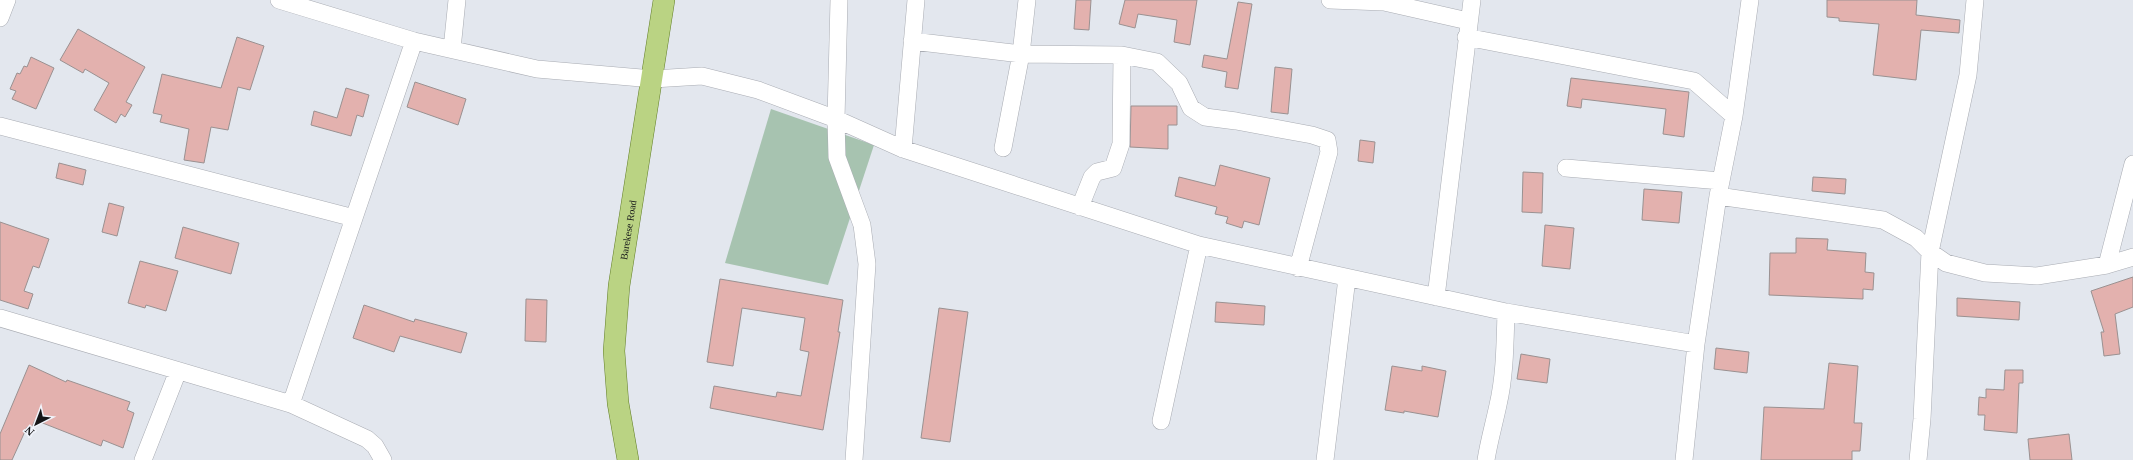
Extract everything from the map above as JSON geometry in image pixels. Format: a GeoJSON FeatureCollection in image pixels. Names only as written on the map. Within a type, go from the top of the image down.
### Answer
{"type":"FeatureCollection","features":[{"type":"Feature","properties":{"kind":"main road","name":"Barekese Road"},"geometry":{"type":"LineString","coordinates":[[628,460],[618,403],[614,351],[619,286],[626,230],[653,79],[664,0]]}},
{"type":"Feature","properties":{"kind":"street"},"geometry":{"type":"LineString","coordinates":[[0,18],[7,0]]}},
{"type":"Feature","properties":{"kind":"street"},"geometry":{"type":"LineString","coordinates":[[279,0],[414,40],[537,69],[653,79],[702,76],[758,90],[836,118],[903,149],[1199,245],[1298,268],[1506,312],[1696,344]]}},
{"type":"Feature","properties":{"kind":"street"},"geometry":{"type":"LineString","coordinates":[[452,49],[457,0]]}},
{"type":"Feature","properties":{"kind":"street"},"geometry":{"type":"LineString","coordinates":[[839,0],[836,118],[837,157],[862,225],[867,264],[854,460]]}},
{"type":"Feature","properties":{"kind":"street"},"geometry":{"type":"LineString","coordinates":[[903,149],[916,0]]}},
{"type":"Feature","properties":{"kind":"street"},"geometry":{"type":"LineString","coordinates":[[1003,148],[1021,54],[1027,0]]}},
{"type":"Feature","properties":{"kind":"street"},"geometry":{"type":"LineString","coordinates":[[1330,0],[1384,1],[1467,29],[1694,81],[1734,116]]}},
{"type":"Feature","properties":{"kind":"street"},"geometry":{"type":"LineString","coordinates":[[1436,297],[1467,29],[1472,0]]}},
{"type":"Feature","properties":{"kind":"street"},"geometry":{"type":"LineString","coordinates":[[1684,460],[1696,344],[1720,188],[1734,116],[1750,0]]}},
{"type":"Feature","properties":{"kind":"street"},"geometry":{"type":"LineString","coordinates":[[1918,460],[1922,419],[1930,252],[1968,75],[1975,0]]}},
{"type":"Feature","properties":{"kind":"street"},"geometry":{"type":"LineString","coordinates":[[291,404],[414,40]]}},
{"type":"Feature","properties":{"kind":"street"},"geometry":{"type":"LineString","coordinates":[[912,41],[1021,54],[1122,54],[1157,62],[1179,83],[1191,108],[1205,117],[1236,120],[1312,135],[1327,140],[1329,152],[1298,268]]}},
{"type":"Feature","properties":{"kind":"street"},"geometry":{"type":"LineString","coordinates":[[1080,207],[1092,177],[1097,172],[1113,168],[1121,144],[1122,54]]}},
{"type":"Feature","properties":{"kind":"street"},"geometry":{"type":"LineString","coordinates":[[0,126],[354,218]]}},
{"type":"Feature","properties":{"kind":"street"},"geometry":{"type":"LineString","coordinates":[[2107,265],[2133,164]]}},
{"type":"Feature","properties":{"kind":"street"},"geometry":{"type":"LineString","coordinates":[[1566,168],[1720,188],[1883,220],[1916,238],[1930,252],[1946,263],[1985,273],[2037,276],[2107,265],[2133,257]]}},
{"type":"Feature","properties":{"kind":"street"},"geometry":{"type":"LineString","coordinates":[[1161,421],[1199,245]]}},
{"type":"Feature","properties":{"kind":"street"},"geometry":{"type":"LineString","coordinates":[[1325,460],[1346,278]]}},
{"type":"Feature","properties":{"kind":"street"},"geometry":{"type":"LineString","coordinates":[[1486,460],[1489,436],[1498,405],[1505,354],[1506,312]]}},
{"type":"Feature","properties":{"kind":"street"},"geometry":{"type":"LineString","coordinates":[[0,318],[291,404],[366,438],[376,446],[383,460]]}},
{"type":"Feature","properties":{"kind":"street"},"geometry":{"type":"LineString","coordinates":[[143,460],[178,371]]}},
{"type":"Feature","properties":{"kind":"green space"},"geometry":{"type":"Polygon","coordinates":[[[771,109],[874,145],[828,285],[725,263],[771,109]]]}},
{"type":"Feature","properties":{"kind":"building"},"geometry":{"type":"Polygon","coordinates":[[[1076,0],[1091,0],[1089,30],[1074,29],[1076,0]]]}},
{"type":"Feature","properties":{"kind":"building"},"geometry":{"type":"Polygon","coordinates":[[[1125,0],[1197,0],[1190,45],[1174,42],[1177,20],[1138,14],[1135,28],[1119,24],[1125,0]]]}},
{"type":"Feature","properties":{"kind":"building"},"geometry":{"type":"Polygon","coordinates":[[[1827,0],[1917,0],[1916,15],[1960,20],[1959,33],[1921,30],[1916,80],[1873,75],[1879,24],[1839,21],[1839,18],[1827,17],[1827,0]]]}},
{"type":"Feature","properties":{"kind":"building"},"geometry":{"type":"Polygon","coordinates":[[[1238,2],[1252,4],[1238,89],[1225,87],[1227,72],[1202,67],[1204,55],[1227,59],[1238,2]]]}},
{"type":"Feature","properties":{"kind":"building"},"geometry":{"type":"Polygon","coordinates":[[[78,29],[145,67],[126,102],[132,105],[125,117],[121,114],[116,123],[94,110],[109,83],[85,69],[83,73],[60,60],[78,29]]]}},
{"type":"Feature","properties":{"kind":"building"},"geometry":{"type":"Polygon","coordinates":[[[237,37],[264,46],[250,90],[238,87],[228,130],[211,127],[204,163],[184,160],[189,129],[160,122],[162,115],[153,113],[162,74],[221,88],[237,37]]]}},
{"type":"Feature","properties":{"kind":"building"},"geometry":{"type":"Polygon","coordinates":[[[31,57],[54,68],[36,109],[12,99],[16,91],[10,89],[17,73],[20,74],[24,66],[27,67],[31,57]]]}},
{"type":"Feature","properties":{"kind":"building"},"geometry":{"type":"Polygon","coordinates":[[[1275,67],[1292,69],[1288,114],[1271,112],[1275,67]]]}},
{"type":"Feature","properties":{"kind":"building"},"geometry":{"type":"Polygon","coordinates":[[[1571,78],[1689,92],[1684,137],[1663,134],[1666,109],[1582,99],[1581,108],[1567,106],[1571,78]]]}},
{"type":"Feature","properties":{"kind":"building"},"geometry":{"type":"Polygon","coordinates":[[[415,82],[466,99],[458,125],[407,107],[415,82]]]}},
{"type":"Feature","properties":{"kind":"building"},"geometry":{"type":"Polygon","coordinates":[[[346,88],[369,95],[363,117],[357,115],[351,136],[311,125],[314,111],[337,118],[346,88]]]}},
{"type":"Feature","properties":{"kind":"building"},"geometry":{"type":"Polygon","coordinates":[[[1131,106],[1177,106],[1177,125],[1168,125],[1168,149],[1130,147],[1131,106]]]}},
{"type":"Feature","properties":{"kind":"building"},"geometry":{"type":"Polygon","coordinates":[[[1360,140],[1375,142],[1373,163],[1358,161],[1360,140]]]}},
{"type":"Feature","properties":{"kind":"building"},"geometry":{"type":"Polygon","coordinates":[[[59,163],[86,170],[83,185],[56,178],[59,163]]]}},
{"type":"Feature","properties":{"kind":"building"},"geometry":{"type":"Polygon","coordinates":[[[1220,165],[1270,178],[1259,225],[1244,221],[1242,228],[1226,223],[1228,217],[1215,214],[1217,207],[1175,196],[1179,177],[1215,186],[1220,165]]]}},
{"type":"Feature","properties":{"kind":"building"},"geometry":{"type":"Polygon","coordinates":[[[1523,172],[1543,173],[1542,213],[1522,212],[1523,172]]]}},
{"type":"Feature","properties":{"kind":"building"},"geometry":{"type":"Polygon","coordinates":[[[1813,177],[1846,179],[1845,194],[1812,191],[1813,177]]]}},
{"type":"Feature","properties":{"kind":"building"},"geometry":{"type":"Polygon","coordinates":[[[1644,189],[1682,192],[1679,223],[1642,220],[1644,189]]]}},
{"type":"Feature","properties":{"kind":"building"},"geometry":{"type":"Polygon","coordinates":[[[109,203],[124,207],[117,236],[102,232],[109,203]]]}},
{"type":"Feature","properties":{"kind":"building"},"geometry":{"type":"Polygon","coordinates":[[[0,222],[49,239],[39,268],[33,266],[24,291],[33,294],[28,309],[0,300],[0,222]]]}},
{"type":"Feature","properties":{"kind":"building"},"geometry":{"type":"Polygon","coordinates":[[[1545,225],[1574,228],[1570,269],[1542,266],[1545,225]]]}},
{"type":"Feature","properties":{"kind":"building"},"geometry":{"type":"Polygon","coordinates":[[[183,227],[239,243],[231,274],[175,258],[183,227]]]}},
{"type":"Feature","properties":{"kind":"building"},"geometry":{"type":"Polygon","coordinates":[[[1796,238],[1828,239],[1827,250],[1866,253],[1865,272],[1874,273],[1873,290],[1863,289],[1863,299],[1769,295],[1770,253],[1796,253],[1796,238]]]}},
{"type":"Feature","properties":{"kind":"building"},"geometry":{"type":"Polygon","coordinates":[[[140,261],[178,271],[166,311],[146,305],[145,308],[128,303],[140,261]]]}},
{"type":"Feature","properties":{"kind":"building"},"geometry":{"type":"Polygon","coordinates":[[[2133,277],[2133,307],[2115,314],[2120,354],[2104,356],[2101,332],[2104,332],[2091,291],[2133,277]]]}},
{"type":"Feature","properties":{"kind":"building"},"geometry":{"type":"Polygon","coordinates":[[[720,279],[843,300],[838,332],[840,332],[823,430],[710,408],[714,386],[776,397],[777,392],[801,396],[809,352],[800,350],[805,318],[742,308],[733,366],[707,362],[720,279]]]}},
{"type":"Feature","properties":{"kind":"building"},"geometry":{"type":"Polygon","coordinates":[[[1957,298],[2020,302],[2019,320],[1957,316],[1957,298]]]}},
{"type":"Feature","properties":{"kind":"building"},"geometry":{"type":"Polygon","coordinates":[[[526,299],[547,300],[546,342],[525,341],[526,299]]]}},
{"type":"Feature","properties":{"kind":"building"},"geometry":{"type":"Polygon","coordinates":[[[1216,302],[1265,306],[1264,325],[1215,322],[1216,302]]]}},
{"type":"Feature","properties":{"kind":"building"},"geometry":{"type":"Polygon","coordinates":[[[364,305],[414,322],[415,319],[467,333],[461,353],[400,336],[394,352],[353,338],[364,305]]]}},
{"type":"Feature","properties":{"kind":"building"},"geometry":{"type":"Polygon","coordinates":[[[939,308],[968,312],[950,442],[921,438],[939,308]]]}},
{"type":"Feature","properties":{"kind":"building"},"geometry":{"type":"Polygon","coordinates":[[[1716,348],[1749,352],[1747,373],[1714,369],[1716,348]]]}},
{"type":"Feature","properties":{"kind":"building"},"geometry":{"type":"Polygon","coordinates":[[[1521,354],[1550,359],[1547,383],[1517,379],[1521,354]]]}},
{"type":"Feature","properties":{"kind":"building"},"geometry":{"type":"Polygon","coordinates":[[[1829,363],[1858,366],[1854,423],[1862,423],[1860,451],[1852,451],[1852,460],[1761,460],[1764,407],[1824,409],[1829,363]]]}},
{"type":"Feature","properties":{"kind":"building"},"geometry":{"type":"Polygon","coordinates":[[[29,365],[66,382],[67,380],[130,402],[127,410],[134,413],[123,448],[103,440],[101,446],[35,420],[31,429],[27,427],[12,460],[0,460],[0,434],[29,365]]]}},
{"type":"Feature","properties":{"kind":"building"},"geometry":{"type":"Polygon","coordinates":[[[1392,366],[1422,371],[1422,366],[1446,371],[1438,417],[1404,411],[1404,413],[1385,410],[1392,366]]]}},
{"type":"Feature","properties":{"kind":"building"},"geometry":{"type":"Polygon","coordinates":[[[2005,370],[2023,370],[2023,383],[2019,383],[2017,433],[1984,430],[1985,415],[1978,415],[1979,397],[1986,398],[1986,389],[2004,390],[2005,370]]]}},
{"type":"Feature","properties":{"kind":"building"},"geometry":{"type":"Polygon","coordinates":[[[2069,434],[2072,460],[2030,460],[2028,439],[2069,434]]]}}]}
